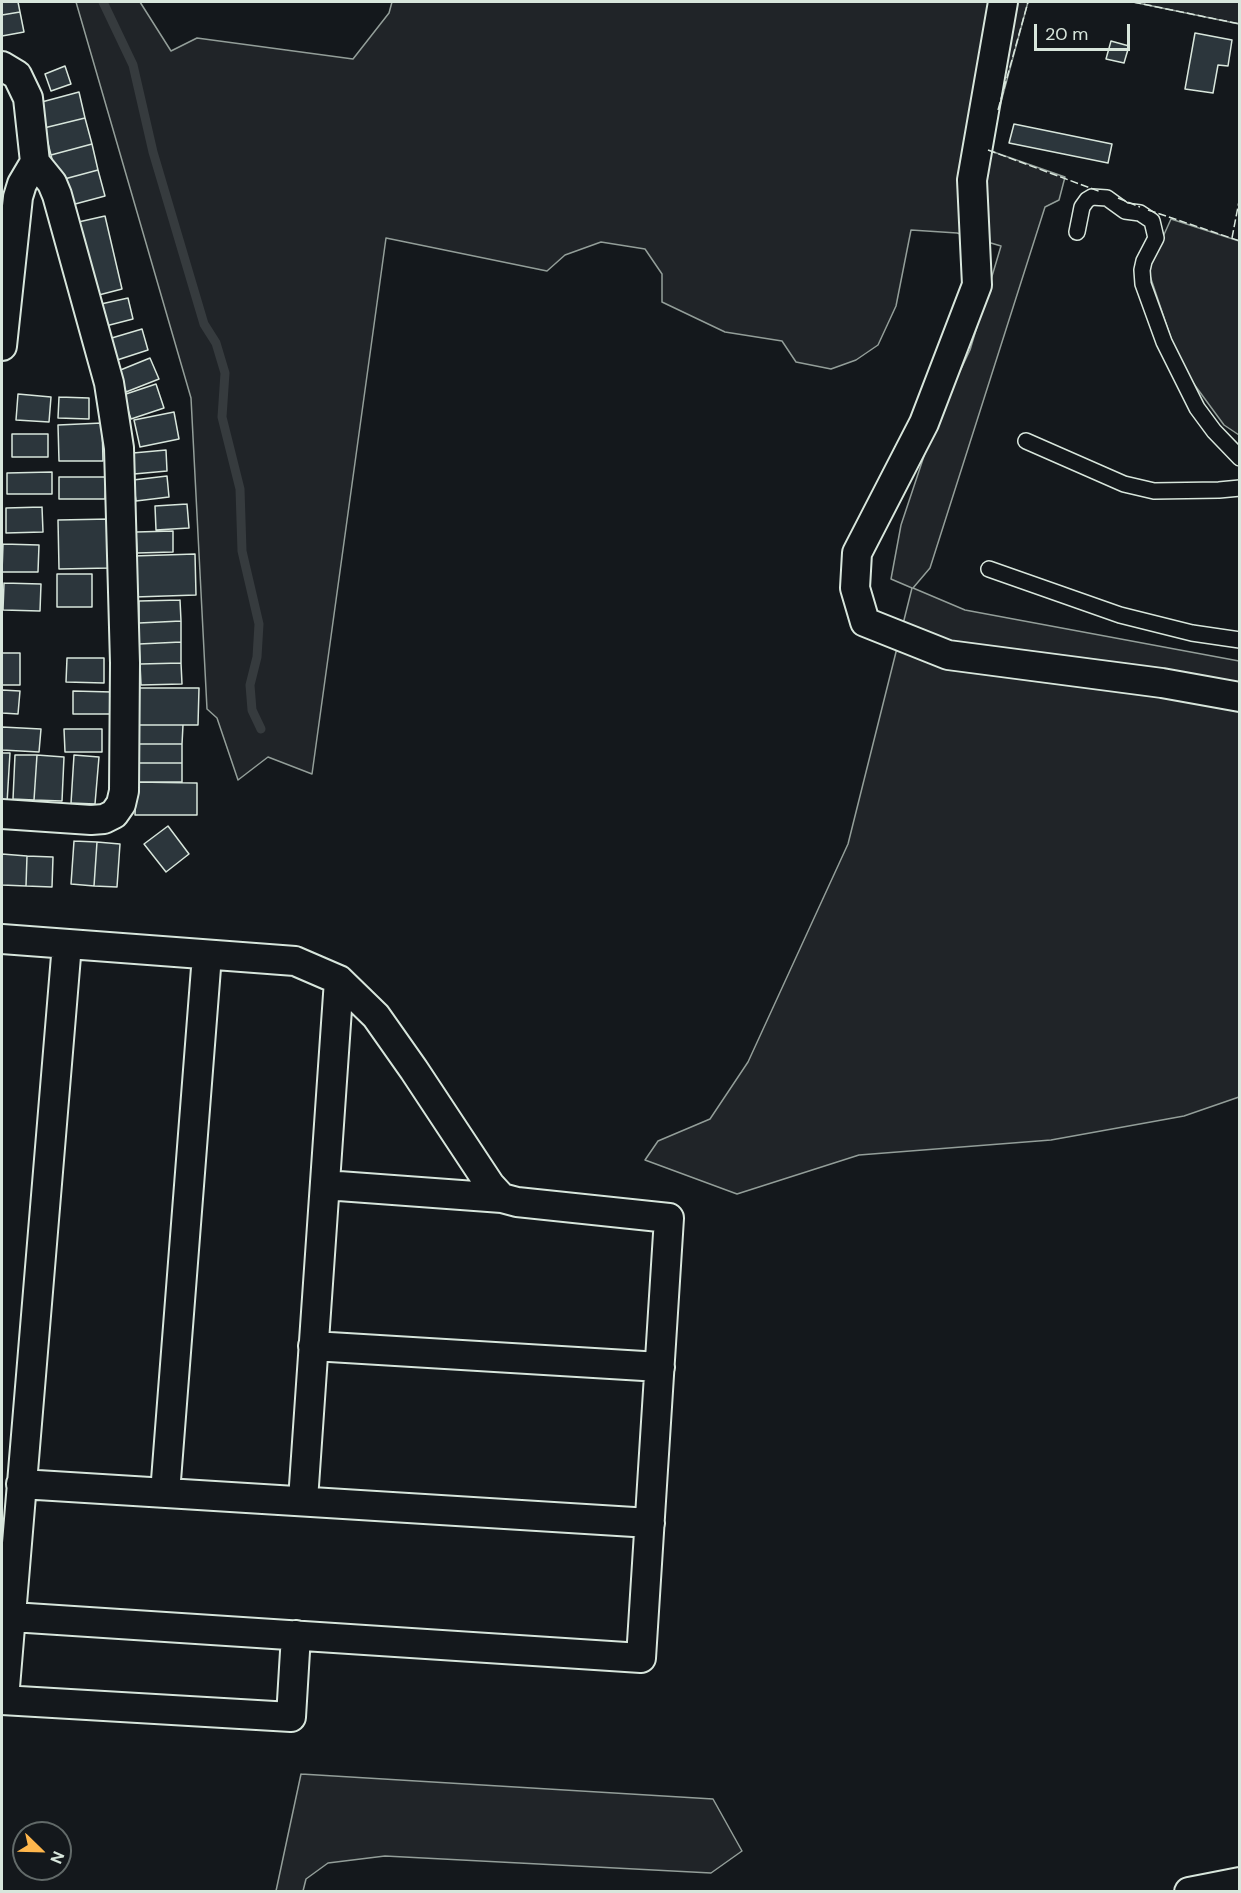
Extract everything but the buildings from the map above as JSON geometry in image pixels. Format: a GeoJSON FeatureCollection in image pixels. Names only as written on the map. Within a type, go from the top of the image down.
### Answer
{"type":"FeatureCollection","features":[{"type":"Feature","properties":{"kind":"street"},"geometry":{"type":"LineString","coordinates":[[1003,2],[972,180],[977,285],[924,423],[857,553],[855,588],[865,622],[948,654],[1162,683],[1239,697]]}},
{"type":"Feature","properties":{"kind":"street"},"geometry":{"type":"LineString","coordinates":[[2,66],[17,75],[28,98],[35,162],[52,183],[57,195],[109,383],[119,448],[125,609],[124,791],[121,804],[114,814],[104,819],[2,814]]}},
{"type":"Feature","properties":{"kind":"street"},"geometry":{"type":"LineString","coordinates":[[2,346],[18,197],[22,184],[35,162]]}},
{"type":"Feature","properties":{"kind":"street"},"geometry":{"type":"LineString","coordinates":[[2,939],[295,961],[339,980],[376,1017],[490,1185],[502,1198]]}},
{"type":"Feature","properties":{"kind":"street"},"geometry":{"type":"LineString","coordinates":[[67,944],[21,1484],[12,1617],[3,1699],[291,1717],[296,1635]]}},
{"type":"Feature","properties":{"kind":"street"},"geometry":{"type":"LineString","coordinates":[[165,1492],[207,955]]}},
{"type":"Feature","properties":{"kind":"street"},"geometry":{"type":"LineString","coordinates":[[303,1500],[339,980]]}},
{"type":"Feature","properties":{"kind":"street"},"geometry":{"type":"LineString","coordinates":[[12,1617],[641,1658],[669,1218],[517,1202],[502,1198],[324,1185]]}},
{"type":"Feature","properties":{"kind":"street"},"geometry":{"type":"LineString","coordinates":[[313,1346],[660,1367]]}},
{"type":"Feature","properties":{"kind":"street"},"geometry":{"type":"LineString","coordinates":[[21,1484],[650,1523]]}},
{"type":"Feature","properties":{"kind":"street"},"geometry":{"type":"LineString","coordinates":[[1189,1892],[1239,1882]]}},
{"type":"Feature","properties":{"kind":"lane"},"geometry":{"type":"LineString","coordinates":[[1077,232],[1082,207],[1092,197],[1107,198],[1125,211],[1140,213],[1152,221],[1156,238],[1144,261],[1143,285],[1164,342],[1197,408],[1214,432],[1239,458]]}},
{"type":"Feature","properties":{"kind":"lane"},"geometry":{"type":"LineString","coordinates":[[1026,441],[1124,484],[1154,491],[1239,488]]}},
{"type":"Feature","properties":{"kind":"lane"},"geometry":{"type":"LineString","coordinates":[[988,569],[1120,615],[1192,633],[1239,640]]}},
{"type":"Feature","properties":{"kind":"shaded area"},"geometry":{"type":"Polygon","coordinates":[[[76,2],[140,2],[171,51],[197,38],[353,59],[389,13],[392,2],[1028,2],[988,150],[1065,177],[1059,200],[1045,207],[930,568],[913,588],[965,610],[1239,661],[1239,1097],[1184,1116],[1051,1140],[859,1155],[737,1194],[645,1160],[658,1141],[710,1119],[748,1062],[848,844],[912,588],[891,579],[901,525],[934,426],[970,350],[1001,246],[957,233],[911,230],[896,306],[878,345],[856,360],[831,369],[796,362],[782,341],[725,332],[662,302],[662,274],[645,249],[601,242],[565,255],[547,271],[386,238],[312,774],[268,757],[238,780],[217,718],[207,709],[191,398],[76,2]]]}},
{"type":"Feature","properties":{"kind":"shaded area"},"geometry":{"type":"Polygon","coordinates":[[[1133,2],[1239,2],[1239,24],[1133,2]]]}},
{"type":"Feature","properties":{"kind":"shaded area"},"geometry":{"type":"Polygon","coordinates":[[[1171,219],[1239,241],[1239,435],[1224,425],[1180,365],[1148,270],[1171,219]]]}},
{"type":"Feature","properties":{"kind":"shaded area"},"geometry":{"type":"Polygon","coordinates":[[[301,1774],[713,1799],[742,1851],[711,1873],[385,1856],[328,1863],[306,1879],[303,1891],[276,1891],[301,1774]]]}},
{"type":"Feature","properties":{"kind":"waterway"},"geometry":{"type":"LineString","coordinates":[[103,2],[133,65],[153,152],[204,324],[216,343],[225,373],[222,417],[240,489],[242,551],[259,624],[257,657],[250,685],[252,710],[261,729]]}},
{"type":"Feature","properties":{"kind":"fence"},"geometry":{"type":"LineString","coordinates":[[998,110],[1028,2]]}},
{"type":"Feature","properties":{"kind":"fence"},"geometry":{"type":"LineString","coordinates":[[1133,2],[1240,24]]}},
{"type":"Feature","properties":{"kind":"fence"},"geometry":{"type":"LineString","coordinates":[[988,150],[1101,192]]}},
{"type":"Feature","properties":{"kind":"fence"},"geometry":{"type":"LineString","coordinates":[[1232,238],[1240,196]]}},
{"type":"Feature","properties":{"kind":"fence"},"geometry":{"type":"LineString","coordinates":[[1118,198],[1140,207]]}},
{"type":"Feature","properties":{"kind":"fence"},"geometry":{"type":"LineString","coordinates":[[1148,210],[1240,241]]}}]}
